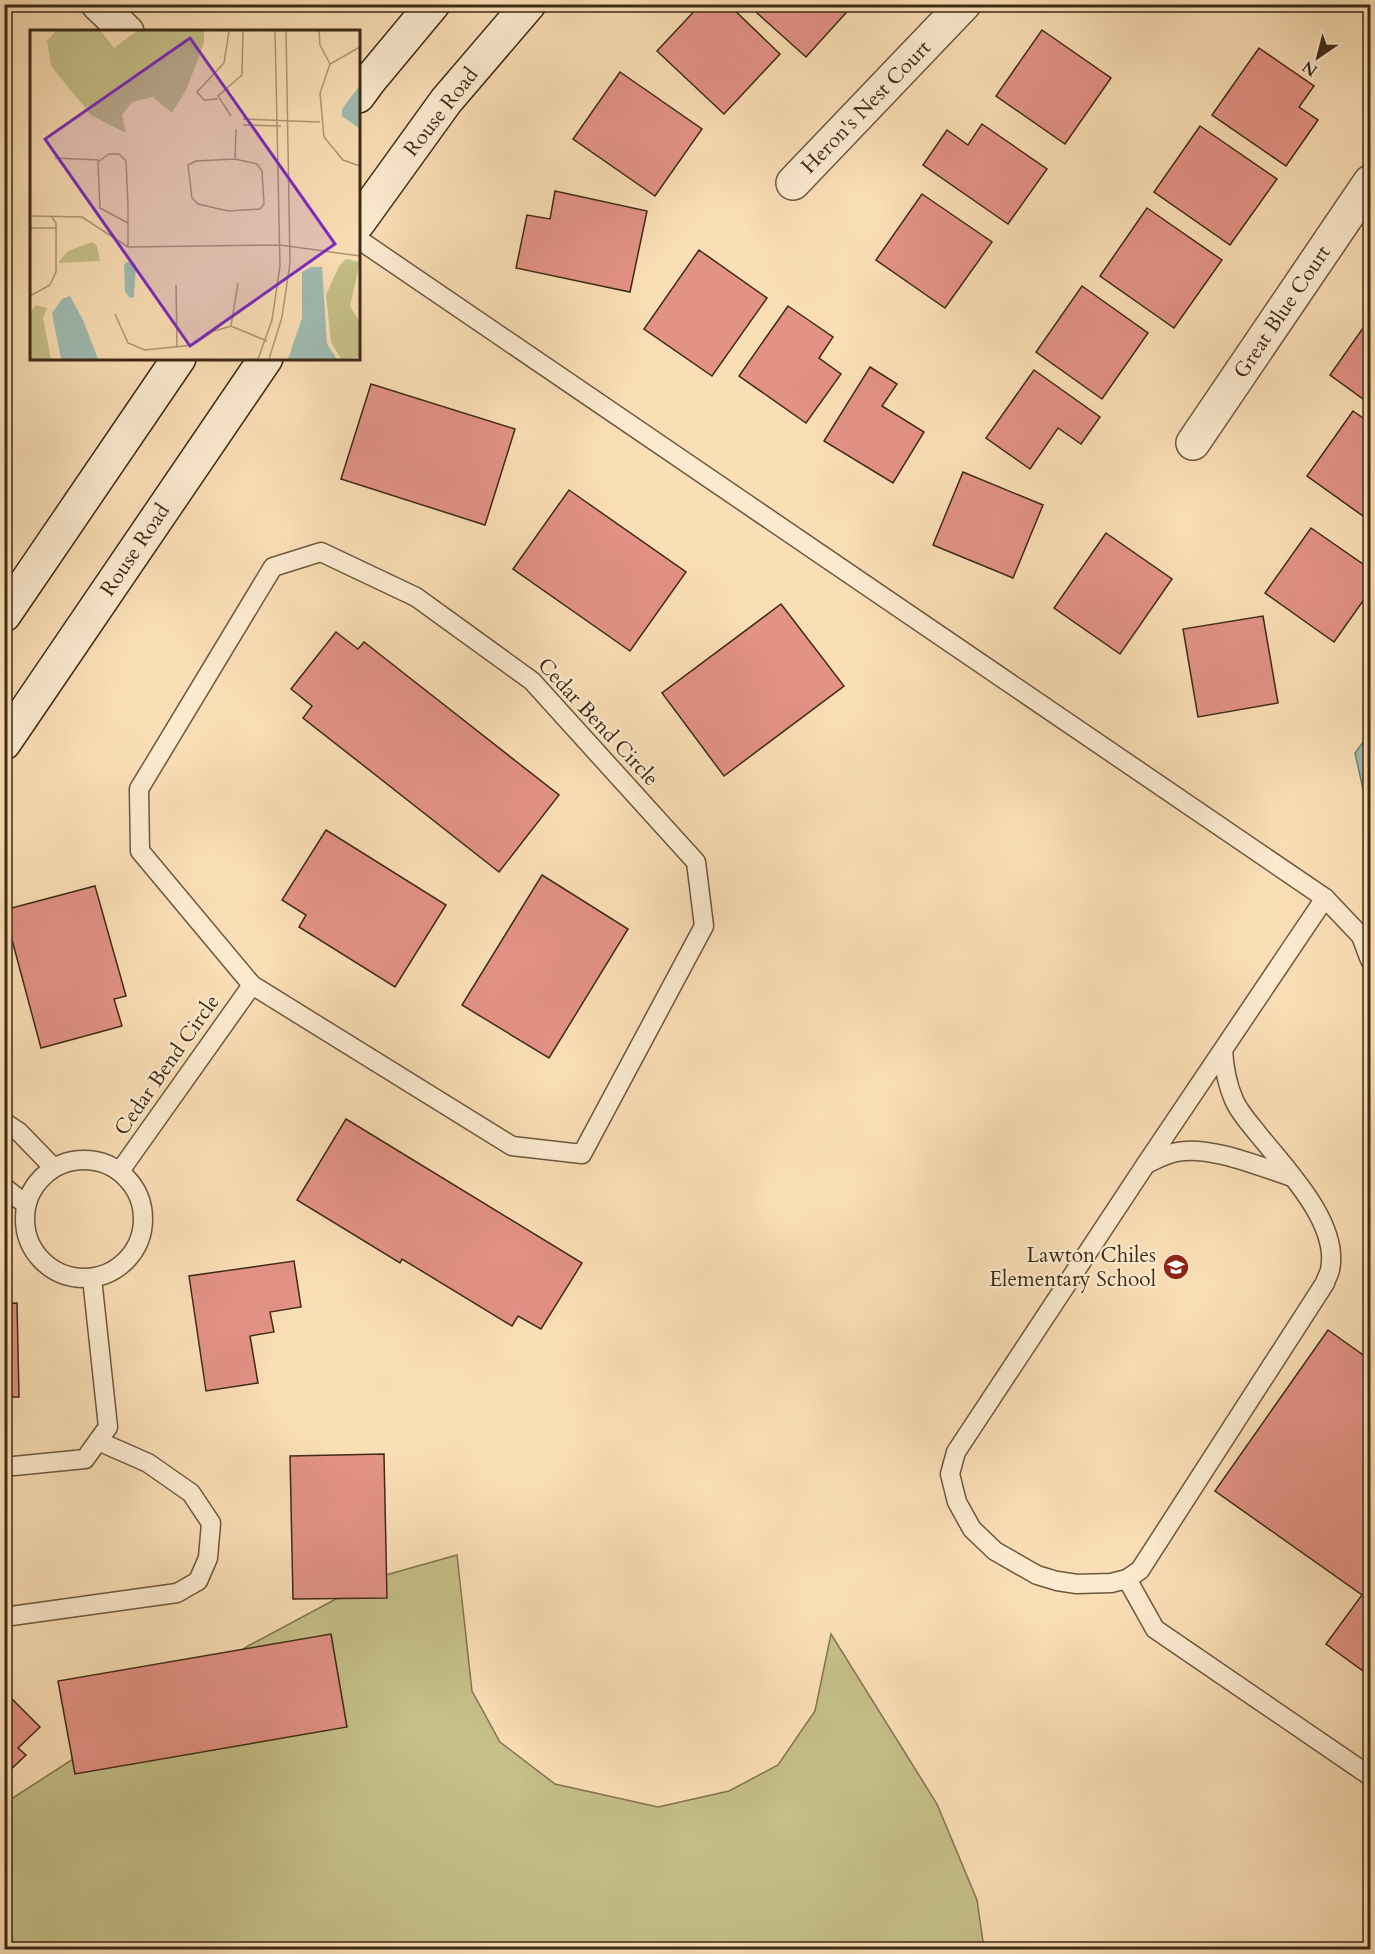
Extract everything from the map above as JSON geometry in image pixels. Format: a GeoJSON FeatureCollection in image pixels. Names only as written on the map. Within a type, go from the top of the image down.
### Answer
{"type":"FeatureCollection","features":[{"type":"Feature","properties":{"kind":"street"},"geometry":{"type":"LineString","coordinates":[[98,4],[125,30]]}},
{"type":"Feature","properties":{"kind":"street"},"geometry":{"type":"LineString","coordinates":[[360,93],[433,4]]}},
{"type":"Feature","properties":{"kind":"street","name":"Rouse Road"},"geometry":{"type":"LineString","coordinates":[[360,221],[446,101],[529,4]]}},
{"type":"Feature","properties":{"kind":"street","name":"Heron's Nest Court"},"geometry":{"type":"LineString","coordinates":[[793,183],[964,4]]}},
{"type":"Feature","properties":{"kind":"street","name":"Great Blue Court"},"geometry":{"type":"LineString","coordinates":[[1193,443],[1371,182]]}},
{"type":"Feature","properties":{"kind":"street"},"geometry":{"type":"LineString","coordinates":[[4,615],[178,360]]}},
{"type":"Feature","properties":{"kind":"street","name":"Rouse Road"},"geometry":{"type":"LineString","coordinates":[[4,743],[265,360]]}},
{"type":"Feature","properties":{"kind":"lane"},"geometry":{"type":"LineString","coordinates":[[360,240],[1325,898],[1360,936],[1371,960]]}},
{"type":"Feature","properties":{"kind":"lane","name":"Cedar Bend Circle"},"geometry":{"type":"LineString","coordinates":[[321,552],[416,597],[532,681],[696,862],[704,926],[582,1154],[512,1146],[252,985],[140,851],[139,789],[273,567],[321,552]]}},
{"type":"Feature","properties":{"kind":"lane"},"geometry":{"type":"LineString","coordinates":[[1223,1050],[1225,1072],[1234,1102],[1314,1205],[1326,1229],[1330,1270],[1325,1282],[1140,1570],[1127,1580],[1110,1583],[1077,1584],[1037,1575],[995,1551],[972,1529],[957,1502],[950,1474],[956,1452],[1146,1164],[1325,898]]}},
{"type":"Feature","properties":{"kind":"lane","name":"Cedar Bend Circle"},"geometry":{"type":"LineString","coordinates":[[120,1171],[252,985]]}},
{"type":"Feature","properties":{"kind":"lane"},"geometry":{"type":"LineString","coordinates":[[4,1122],[19,1132],[53,1167]]}},
{"type":"Feature","properties":{"kind":"lane"},"geometry":{"type":"LineString","coordinates":[[1146,1164],[1177,1152],[1200,1152],[1231,1158],[1292,1177]]}},
{"type":"Feature","properties":{"kind":"lane"},"geometry":{"type":"LineString","coordinates":[[76,1159],[99,1161],[120,1171],[136,1189],[143,1211],[142,1234],[132,1256],[114,1271],[92,1278],[69,1277],[48,1266],[32,1249],[24,1227],[25,1204],[36,1183],[53,1167],[76,1159]]}},
{"type":"Feature","properties":{"kind":"lane"},"geometry":{"type":"LineString","coordinates":[[4,1187],[25,1204]]}},
{"type":"Feature","properties":{"kind":"lane"},"geometry":{"type":"LineString","coordinates":[[4,1467],[85,1460],[108,1427],[92,1278]]}},
{"type":"Feature","properties":{"kind":"lane"},"geometry":{"type":"LineString","coordinates":[[4,1617],[177,1593],[198,1581],[208,1558],[211,1523],[191,1492],[148,1463],[98,1441]]}},
{"type":"Feature","properties":{"kind":"lane"},"geometry":{"type":"LineString","coordinates":[[1127,1580],[1155,1629],[1371,1776]]}},
{"type":"Feature","properties":{"kind":"shaded area"},"geometry":{"type":"Polygon","coordinates":[[[457,1555],[472,1691],[500,1742],[555,1784],[658,1807],[729,1791],[778,1765],[815,1711],[831,1634],[937,1804],[977,1900],[984,1949],[5,1950],[5,1803],[248,1646],[375,1578],[457,1555]]]}},
{"type":"Feature","properties":{"kind":"water"},"geometry":{"type":"Polygon","coordinates":[[[1370,733],[1370,803],[1366,803],[1355,753],[1370,733]]]}},
{"type":"Feature","properties":{"kind":"building"},"geometry":{"type":"Polygon","coordinates":[[[701,4],[728,4],[780,54],[724,114],[657,51],[701,4]]]}},
{"type":"Feature","properties":{"kind":"building"},"geometry":{"type":"Polygon","coordinates":[[[747,4],[854,4],[806,57],[747,4]]]}},
{"type":"Feature","properties":{"kind":"building"},"geometry":{"type":"Polygon","coordinates":[[[1042,30],[1111,78],[1065,144],[996,96],[1042,30]]]}},
{"type":"Feature","properties":{"kind":"building"},"geometry":{"type":"Polygon","coordinates":[[[1259,48],[1314,86],[1299,107],[1318,120],[1286,166],[1212,115],[1259,48]]]}},
{"type":"Feature","properties":{"kind":"building"},"geometry":{"type":"Polygon","coordinates":[[[620,72],[702,129],[655,196],[573,139],[620,72]]]}},
{"type":"Feature","properties":{"kind":"building"},"geometry":{"type":"Polygon","coordinates":[[[982,124],[1047,169],[1008,224],[923,165],[947,130],[968,145],[982,124]]]}},
{"type":"Feature","properties":{"kind":"building"},"geometry":{"type":"Polygon","coordinates":[[[1200,126],[1277,179],[1230,245],[1154,192],[1200,126]]]}},
{"type":"Feature","properties":{"kind":"building"},"geometry":{"type":"Polygon","coordinates":[[[555,191],[647,211],[630,292],[516,268],[527,215],[550,219],[555,191]]]}},
{"type":"Feature","properties":{"kind":"building"},"geometry":{"type":"Polygon","coordinates":[[[922,194],[992,242],[945,308],[876,260],[922,194]]]}},
{"type":"Feature","properties":{"kind":"building"},"geometry":{"type":"Polygon","coordinates":[[[1147,208],[1222,260],[1174,328],[1100,276],[1147,208]]]}},
{"type":"Feature","properties":{"kind":"building"},"geometry":{"type":"Polygon","coordinates":[[[699,250],[767,298],[712,376],[644,329],[699,250]]]}},
{"type":"Feature","properties":{"kind":"building"},"geometry":{"type":"Polygon","coordinates":[[[1082,286],[1148,333],[1102,399],[1036,352],[1082,286]]]}},
{"type":"Feature","properties":{"kind":"building"},"geometry":{"type":"Polygon","coordinates":[[[788,306],[833,337],[819,358],[841,374],[806,423],[739,376],[788,306]]]}},
{"type":"Feature","properties":{"kind":"building"},"geometry":{"type":"Polygon","coordinates":[[[1370,318],[1370,404],[1330,375],[1370,318]]]}},
{"type":"Feature","properties":{"kind":"building"},"geometry":{"type":"Polygon","coordinates":[[[870,367],[897,384],[882,406],[924,432],[893,483],[824,441],[870,367]]]}},
{"type":"Feature","properties":{"kind":"building"},"geometry":{"type":"Polygon","coordinates":[[[1034,370],[1100,417],[1081,444],[1058,428],[1030,469],[986,438],[1034,370]]]}},
{"type":"Feature","properties":{"kind":"building"},"geometry":{"type":"Polygon","coordinates":[[[371,384],[515,429],[485,525],[341,479],[371,384]]]}},
{"type":"Feature","properties":{"kind":"building"},"geometry":{"type":"Polygon","coordinates":[[[1353,411],[1370,423],[1370,521],[1307,476],[1353,411]]]}},
{"type":"Feature","properties":{"kind":"building"},"geometry":{"type":"Polygon","coordinates":[[[963,472],[1043,505],[1013,578],[933,545],[963,472]]]}},
{"type":"Feature","properties":{"kind":"building"},"geometry":{"type":"Polygon","coordinates":[[[569,490],[686,572],[630,651],[513,569],[569,490]]]}},
{"type":"Feature","properties":{"kind":"building"},"geometry":{"type":"Polygon","coordinates":[[[1311,528],[1370,569],[1370,591],[1334,642],[1265,593],[1311,528]]]}},
{"type":"Feature","properties":{"kind":"building"},"geometry":{"type":"Polygon","coordinates":[[[1106,533],[1172,579],[1120,654],[1054,608],[1106,533]]]}},
{"type":"Feature","properties":{"kind":"building"},"geometry":{"type":"Polygon","coordinates":[[[781,604],[844,686],[724,776],[662,693],[781,604]]]}},
{"type":"Feature","properties":{"kind":"building"},"geometry":{"type":"Polygon","coordinates":[[[1263,616],[1278,703],[1198,717],[1183,629],[1263,616]]]}},
{"type":"Feature","properties":{"kind":"building"},"geometry":{"type":"Polygon","coordinates":[[[336,632],[358,649],[364,642],[559,795],[499,872],[303,718],[312,706],[291,689],[336,632]]]}},
{"type":"Feature","properties":{"kind":"building"},"geometry":{"type":"Polygon","coordinates":[[[326,830],[446,905],[395,987],[299,927],[306,915],[282,900],[326,830]]]}},
{"type":"Feature","properties":{"kind":"building"},"geometry":{"type":"Polygon","coordinates":[[[542,875],[628,929],[549,1058],[462,1005],[542,875]]]}},
{"type":"Feature","properties":{"kind":"building"},"geometry":{"type":"Polygon","coordinates":[[[95,886],[126,996],[114,999],[122,1026],[41,1048],[4,910],[95,886]]]}},
{"type":"Feature","properties":{"kind":"building"},"geometry":{"type":"Polygon","coordinates":[[[346,1119],[582,1263],[541,1329],[518,1316],[512,1326],[402,1259],[400,1263],[297,1200],[346,1119]]]}},
{"type":"Feature","properties":{"kind":"building"},"geometry":{"type":"Polygon","coordinates":[[[294,1261],[301,1307],[270,1312],[274,1332],[250,1336],[258,1383],[206,1391],[189,1276],[294,1261]]]}},
{"type":"Feature","properties":{"kind":"building"},"geometry":{"type":"Polygon","coordinates":[[[17,1303],[19,1397],[4,1397],[4,1304],[17,1303]]]}},
{"type":"Feature","properties":{"kind":"building"},"geometry":{"type":"Polygon","coordinates":[[[1328,1330],[1370,1360],[1370,1676],[1326,1644],[1362,1595],[1215,1491],[1328,1330]]]}},
{"type":"Feature","properties":{"kind":"building"},"geometry":{"type":"Polygon","coordinates":[[[384,1454],[387,1598],[293,1599],[290,1456],[384,1454]]]}},
{"type":"Feature","properties":{"kind":"building"},"geometry":{"type":"Polygon","coordinates":[[[331,1634],[347,1727],[75,1774],[58,1681],[331,1634]]]}},
{"type":"Feature","properties":{"kind":"building"},"geometry":{"type":"Polygon","coordinates":[[[4,1691],[40,1727],[18,1748],[26,1755],[4,1776],[4,1691]]]}},
{"type":"Feature","properties":{"kind":"place","name":"Lawton Chiles Elementary School"},"geometry":{"type":"Point","coordinates":[1176,1267]}}]}
